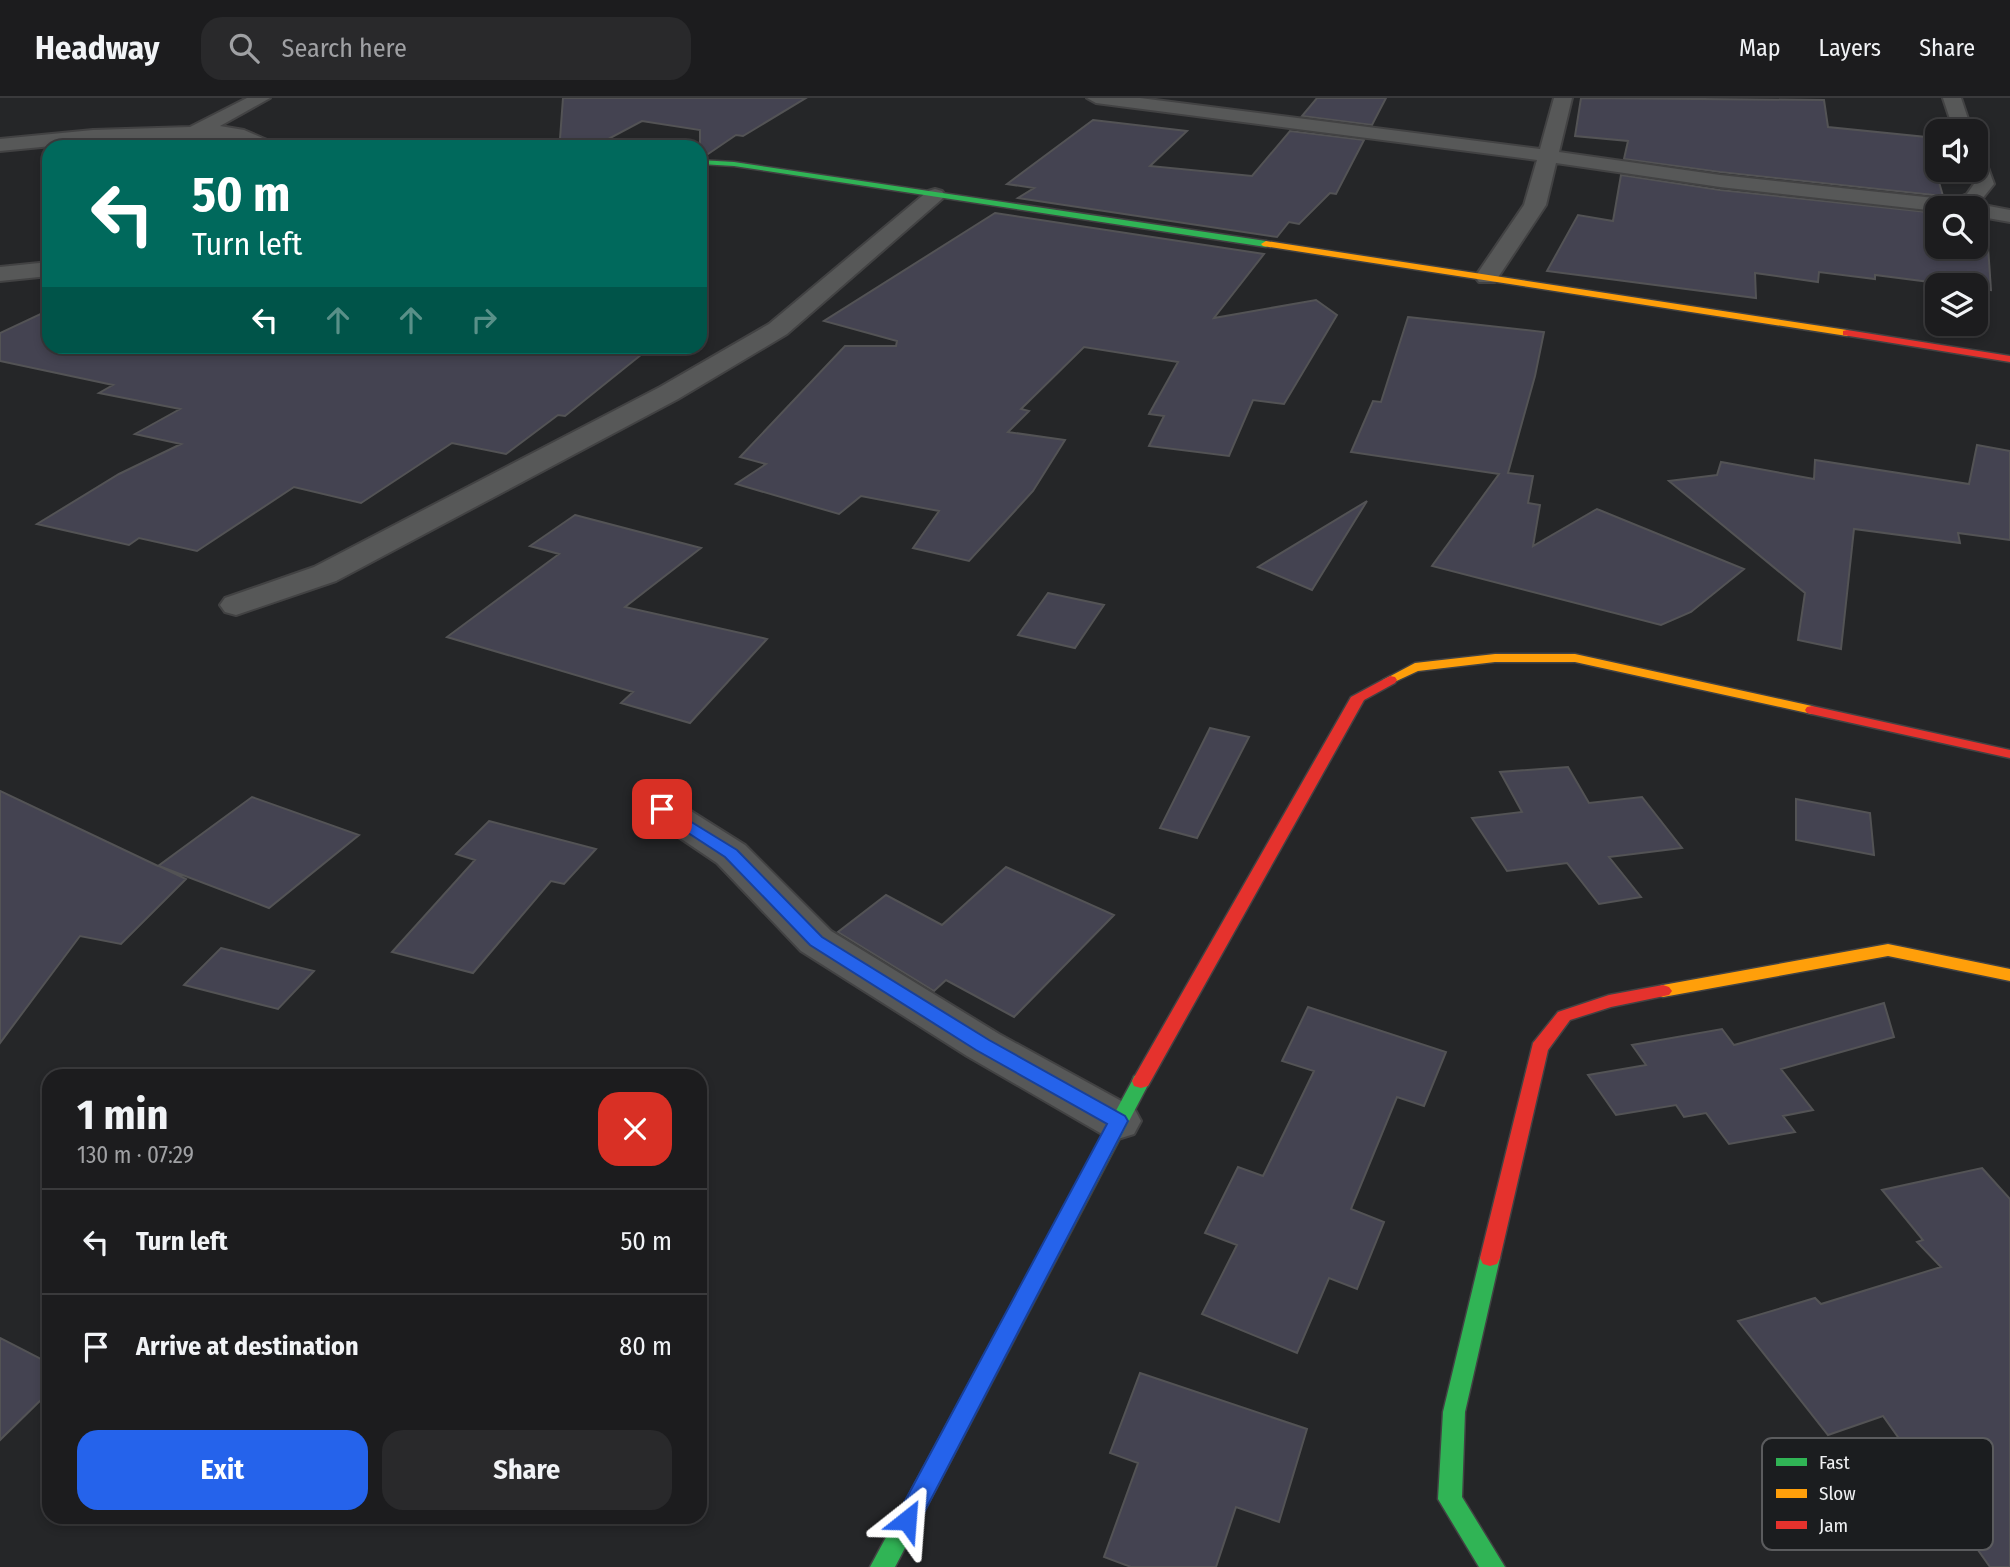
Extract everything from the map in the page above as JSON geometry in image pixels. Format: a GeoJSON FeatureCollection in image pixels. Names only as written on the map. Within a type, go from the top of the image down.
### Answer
{"type":"FeatureCollection","features":[{"type":"Feature","properties":{"kind":"street"},"geometry":{"type":"LineString","coordinates":[[193,133],[261,98]]}},
{"type":"Feature","properties":{"kind":"street"},"geometry":{"type":"LineString","coordinates":[[1096,98],[1720,181],[1925,203]]}},
{"type":"Feature","properties":{"kind":"street"},"geometry":{"type":"LineString","coordinates":[[1487,276],[1535,205],[1563,98]]}},
{"type":"Feature","properties":{"kind":"street"},"geometry":{"type":"LineString","coordinates":[[1952,98],[1959,119]]}},
{"type":"Feature","properties":{"kind":"street"},"geometry":{"type":"LineString","coordinates":[[52,140],[193,133],[237,134],[251,140]]}},
{"type":"Feature","properties":{"kind":"street"},"geometry":{"type":"LineString","coordinates":[[0,145],[42,141]]}},
{"type":"Feature","properties":{"kind":"street"},"geometry":{"type":"LineString","coordinates":[[707,162],[734,164],[1487,276],[2010,359]]}},
{"type":"Feature","properties":{"kind":"street"},"geometry":{"type":"LineString","coordinates":[[236,605],[325,574],[680,387],[778,329],[935,195]]}},
{"type":"Feature","properties":{"kind":"street"},"geometry":{"type":"LineString","coordinates":[[1988,212],[2010,216]]}},
{"type":"Feature","properties":{"kind":"street"},"geometry":{"type":"LineString","coordinates":[[0,274],[42,270]]}},
{"type":"Feature","properties":{"kind":"street"},"geometry":{"type":"LineString","coordinates":[[883,1567],[1118,1121],[1358,696],[1415,667],[1495,658],[1576,658],[2010,754]]}},
{"type":"Feature","properties":{"kind":"street"},"geometry":{"type":"LineString","coordinates":[[662,809],[731,854],[816,941],[983,1045],[1118,1121]]}},
{"type":"Feature","properties":{"kind":"street"},"geometry":{"type":"LineString","coordinates":[[1493,1567],[1450,1499],[1454,1412],[1539,1048],[1564,1016],[1609,1001],[1888,950],[2008,976]]}},
{"type":"Feature","properties":{"kind":"building"},"geometry":{"type":"Polygon","coordinates":[[[563,98],[806,98],[743,136],[736,135],[708,154],[707,140],[700,140],[700,130],[642,121],[606,140],[560,139],[563,98]]]}},
{"type":"Feature","properties":{"kind":"building"},"geometry":{"type":"Polygon","coordinates":[[[1317,98],[1386,98],[1372,125],[1302,116],[1317,98]]]}},
{"type":"Feature","properties":{"kind":"building"},"geometry":{"type":"Polygon","coordinates":[[[1581,98],[1824,100],[1828,127],[1925,137],[1925,182],[1939,182],[1943,196],[1624,159],[1628,141],[1575,136],[1581,98]]]}},
{"type":"Feature","properties":{"kind":"building"},"geometry":{"type":"Polygon","coordinates":[[[1093,120],[1187,131],[1150,166],[1252,176],[1290,131],[1364,140],[1336,194],[1330,193],[1299,224],[1289,222],[1277,237],[1018,198],[1034,188],[1007,184],[1093,120]]]}},
{"type":"Feature","properties":{"kind":"building"},"geometry":{"type":"Polygon","coordinates":[[[1621,175],[1720,190],[1925,212],[1925,259],[1988,259],[1988,246],[1991,290],[1988,290],[1988,273],[1925,273],[1925,281],[1819,272],[1818,282],[1755,273],[1756,298],[1547,271],[1578,215],[1613,221],[1621,175]]]}},
{"type":"Feature","properties":{"kind":"building"},"geometry":{"type":"Polygon","coordinates":[[[995,213],[1264,254],[1214,318],[1316,300],[1337,315],[1284,404],[1253,400],[1229,456],[1149,446],[1164,416],[1149,414],[1178,362],[1084,347],[1021,409],[1029,411],[1008,432],[1065,440],[1033,491],[969,561],[913,548],[939,511],[861,496],[839,514],[736,484],[766,464],[740,457],[845,346],[896,346],[897,341],[824,321],[995,213]]]}},
{"type":"Feature","properties":{"kind":"building"},"geometry":{"type":"Polygon","coordinates":[[[42,313],[42,354],[642,354],[565,416],[558,415],[506,454],[452,443],[361,503],[294,487],[197,551],[139,538],[129,545],[37,524],[119,474],[181,444],[135,434],[180,409],[99,393],[113,385],[0,361],[0,333],[42,313]]]}},
{"type":"Feature","properties":{"kind":"building"},"geometry":{"type":"Polygon","coordinates":[[[1408,317],[1544,332],[1535,376],[1508,473],[1533,476],[1528,503],[1540,505],[1533,546],[1597,509],[1744,569],[1691,612],[1661,625],[1432,566],[1499,474],[1351,452],[1373,401],[1381,402],[1408,317]]]}},
{"type":"Feature","properties":{"kind":"building"},"geometry":{"type":"Polygon","coordinates":[[[1977,445],[2010,451],[2010,540],[1958,533],[1960,543],[1854,529],[1841,649],[1798,640],[1805,593],[1669,481],[1717,475],[1721,462],[1814,479],[1815,460],[1969,484],[1977,445]]]}},
{"type":"Feature","properties":{"kind":"building"},"geometry":{"type":"Polygon","coordinates":[[[1367,501],[1312,590],[1258,567],[1367,501]]]}},
{"type":"Feature","properties":{"kind":"building"},"geometry":{"type":"Polygon","coordinates":[[[575,515],[701,548],[625,607],[767,639],[690,723],[621,703],[633,692],[447,637],[559,554],[530,546],[575,515]]]}},
{"type":"Feature","properties":{"kind":"building"},"geometry":{"type":"Polygon","coordinates":[[[1048,593],[1104,605],[1075,648],[1018,635],[1048,593]]]}},
{"type":"Feature","properties":{"kind":"building"},"geometry":{"type":"Polygon","coordinates":[[[1210,728],[1249,737],[1197,838],[1160,828],[1210,728]]]}},
{"type":"Feature","properties":{"kind":"building"},"geometry":{"type":"Polygon","coordinates":[[[1568,767],[1589,803],[1642,797],[1682,848],[1609,857],[1641,897],[1599,904],[1567,863],[1507,871],[1472,818],[1522,812],[1500,772],[1568,767]]]}},
{"type":"Feature","properties":{"kind":"building"},"geometry":{"type":"Polygon","coordinates":[[[0,791],[158,866],[252,797],[359,835],[269,908],[159,866],[186,879],[121,944],[80,936],[0,1043],[0,791]]]}},
{"type":"Feature","properties":{"kind":"building"},"geometry":{"type":"Polygon","coordinates":[[[1796,799],[1870,813],[1874,855],[1796,840],[1796,799]]]}},
{"type":"Feature","properties":{"kind":"building"},"geometry":{"type":"Polygon","coordinates":[[[489,821],[596,849],[564,884],[551,881],[473,973],[392,952],[475,860],[456,854],[489,821]]]}},
{"type":"Feature","properties":{"kind":"building"},"geometry":{"type":"Polygon","coordinates":[[[1006,867],[1114,915],[1014,1017],[946,980],[934,991],[838,932],[886,895],[942,925],[1006,867]]]}},
{"type":"Feature","properties":{"kind":"building"},"geometry":{"type":"Polygon","coordinates":[[[221,948],[314,971],[278,1009],[184,985],[221,948]]]}},
{"type":"Feature","properties":{"kind":"building"},"geometry":{"type":"Polygon","coordinates":[[[1884,1003],[1894,1037],[1781,1069],[1813,1110],[1783,1116],[1795,1132],[1729,1144],[1706,1113],[1684,1117],[1676,1105],[1616,1115],[1588,1075],[1646,1065],[1632,1045],[1722,1029],[1734,1045],[1884,1003]]]}},
{"type":"Feature","properties":{"kind":"building"},"geometry":{"type":"Polygon","coordinates":[[[1308,1007],[1446,1052],[1424,1106],[1397,1097],[1351,1209],[1384,1222],[1357,1289],[1329,1278],[1297,1353],[1202,1314],[1237,1245],[1205,1233],[1238,1167],[1263,1176],[1314,1071],[1282,1061],[1308,1007]]]}},
{"type":"Feature","properties":{"kind":"building"},"geometry":{"type":"Polygon","coordinates":[[[1982,1168],[2010,1199],[2010,1567],[1990,1567],[1978,1550],[1993,1550],[1993,1438],[1899,1438],[1883,1416],[1828,1435],[1738,1321],[1815,1298],[1821,1304],[1941,1267],[1917,1242],[1923,1240],[1882,1190],[1982,1168]]]}},
{"type":"Feature","properties":{"kind":"building"},"geometry":{"type":"Polygon","coordinates":[[[0,1338],[42,1359],[42,1399],[0,1440],[0,1338]]]}},
{"type":"Feature","properties":{"kind":"building"},"geometry":{"type":"Polygon","coordinates":[[[1140,1373],[1307,1429],[1279,1522],[1236,1507],[1216,1567],[1131,1567],[1104,1557],[1138,1463],[1110,1453],[1140,1373]]]}},
{"type":"Feature","properties":{"kind":"traffic: fast"},"geometry":{"type":"LineString","coordinates":[[707,162],[734,164],[1266,244]]}},
{"type":"Feature","properties":{"kind":"traffic: fast"},"geometry":{"type":"LineString","coordinates":[[882,1567],[1141,1081]]}},
{"type":"Feature","properties":{"kind":"traffic: fast"},"geometry":{"type":"LineString","coordinates":[[1490,1258],[1454,1412],[1450,1499],[1493,1567]]}},
{"type":"Feature","properties":{"kind":"traffic: slow"},"geometry":{"type":"LineString","coordinates":[[1266,244],[1847,333]]}},
{"type":"Feature","properties":{"kind":"traffic: slow"},"geometry":{"type":"LineString","coordinates":[[1390,680],[1415,667],[1495,658],[1575,658],[1812,710]]}},
{"type":"Feature","properties":{"kind":"traffic: slow"},"geometry":{"type":"LineString","coordinates":[[1663,991],[1888,950],[2010,975]]}},
{"type":"Feature","properties":{"kind":"traffic: jam"},"geometry":{"type":"LineString","coordinates":[[1847,333],[2010,359]]}},
{"type":"Feature","properties":{"kind":"traffic: jam"},"geometry":{"type":"LineString","coordinates":[[1141,1081],[1358,697],[1390,680]]}},
{"type":"Feature","properties":{"kind":"traffic: jam"},"geometry":{"type":"LineString","coordinates":[[1812,710],[2010,754]]}},
{"type":"Feature","properties":{"kind":"traffic: jam"},"geometry":{"type":"LineString","coordinates":[[1490,1258],[1539,1048],[1564,1016],[1609,1001],[1663,991]]}},
{"type":"Feature","properties":{"kind":"route"},"geometry":{"type":"LineString","coordinates":[[662,809],[731,854],[816,941],[983,1045],[1118,1121],[907,1520]]}}]}
